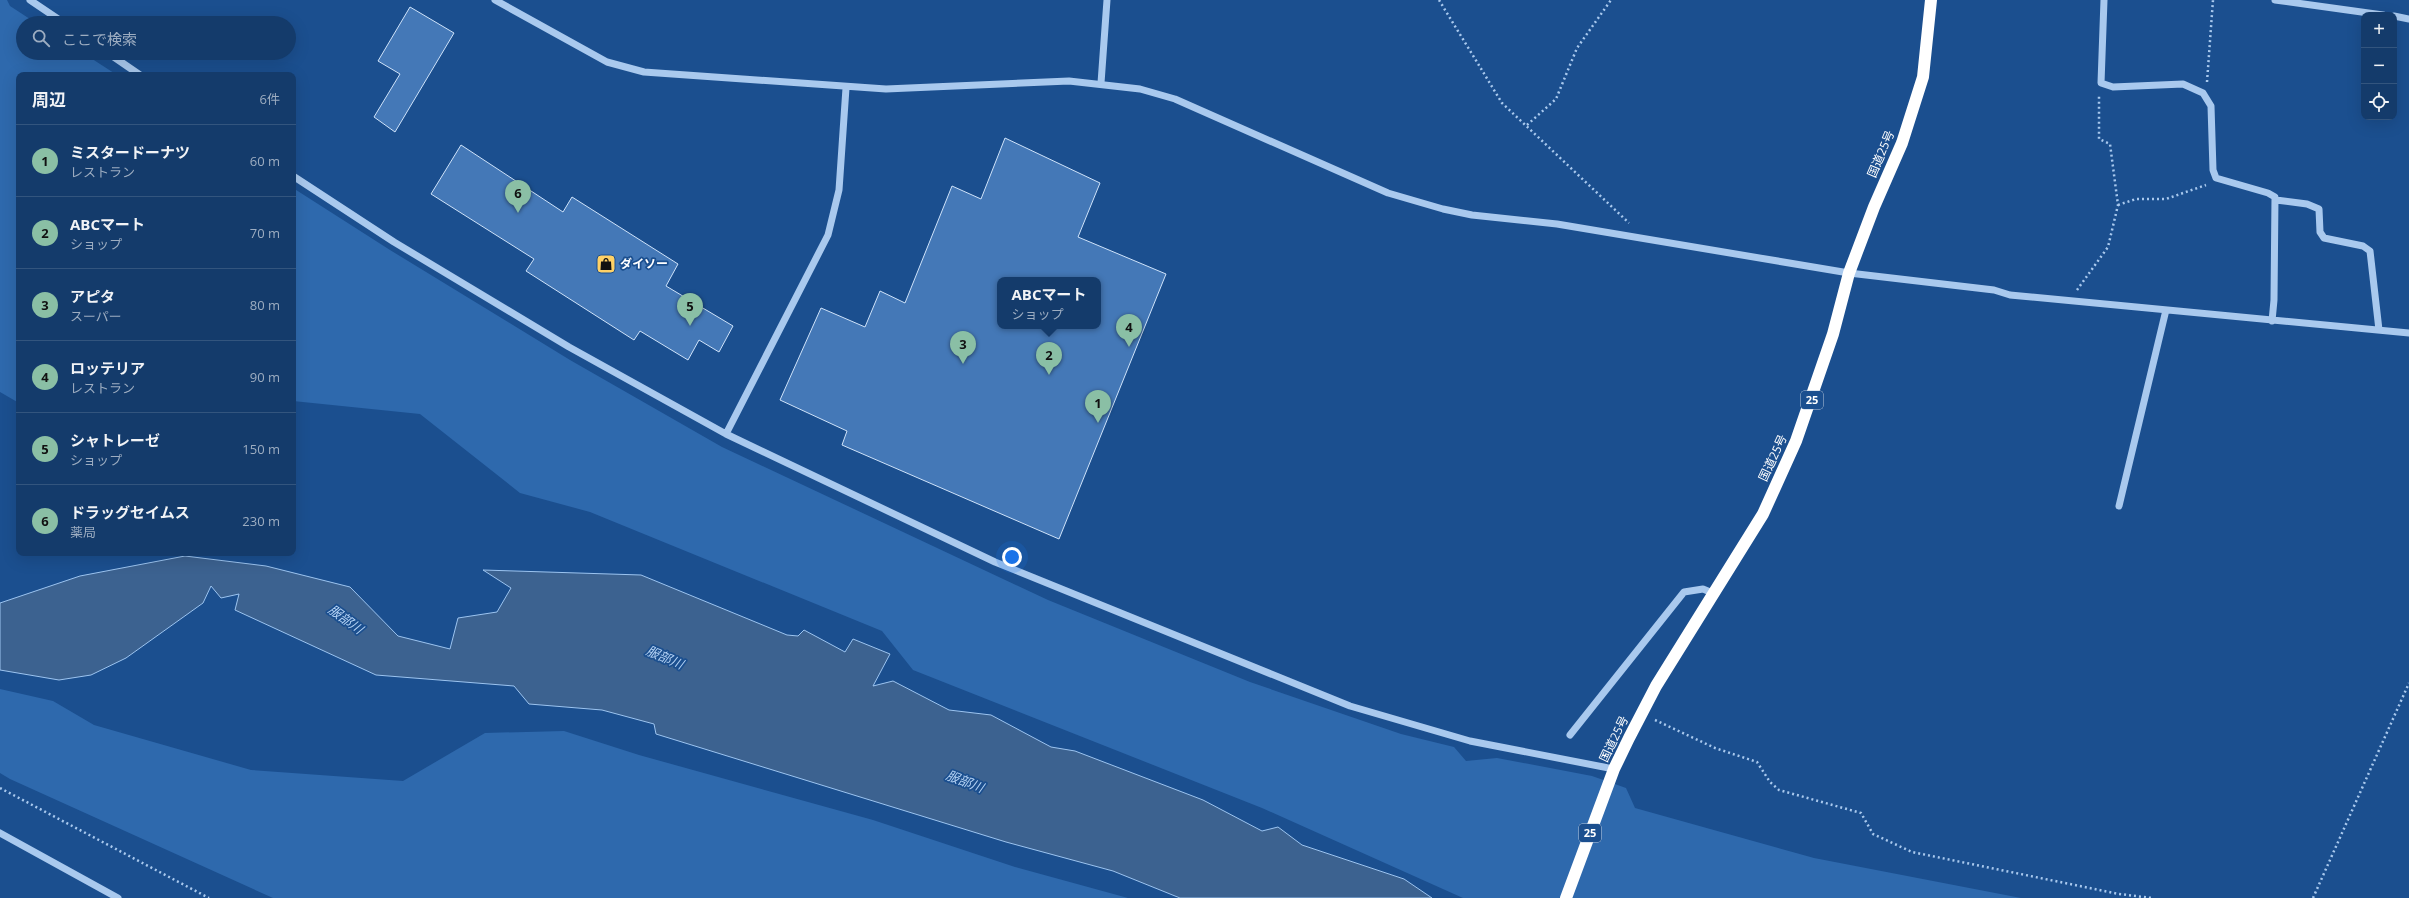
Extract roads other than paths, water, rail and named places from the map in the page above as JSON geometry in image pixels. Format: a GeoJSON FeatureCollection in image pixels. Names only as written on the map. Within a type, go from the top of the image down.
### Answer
{"type":"FeatureCollection","features":[{"type":"Feature","properties":{"kind":"highway","name":"国道25号"},"geometry":{"type":"LineString","coordinates":[[1566,898],[1614,769],[1656,686],[1715,594],[1763,514],[1796,442],[1829,348],[1849,273],[1874,207],[1902,144],[1923,77],[1931,0]]}},
{"type":"Feature","properties":{"kind":"street"},"geometry":{"type":"LineString","coordinates":[[30,0],[54,16]]}},
{"type":"Feature","properties":{"kind":"street"},"geometry":{"type":"LineString","coordinates":[[495,0],[607,62],[626,68],[664,74],[846,88],[924,89],[1044,82],[1101,83],[1140,89],[1200,108],[1357,180],[1413,201],[1472,215],[1557,224],[1849,273],[1994,290],[2010,295],[2409,333]]}},
{"type":"Feature","properties":{"kind":"street"},"geometry":{"type":"LineString","coordinates":[[1101,83],[1108,0]]}},
{"type":"Feature","properties":{"kind":"street"},"geometry":{"type":"LineString","coordinates":[[2104,0],[2101,83],[2106,86],[2183,84],[2203,93],[2211,106],[2213,170],[2216,178],[2268,193],[2276,200],[2307,204],[2319,209],[2320,232],[2324,238],[2363,246],[2370,251],[2380,330]]}},
{"type":"Feature","properties":{"kind":"street"},"geometry":{"type":"LineString","coordinates":[[2275,0],[2361,12]]}},
{"type":"Feature","properties":{"kind":"street"},"geometry":{"type":"LineString","coordinates":[[2397,16],[2409,18]]}},
{"type":"Feature","properties":{"kind":"street"},"geometry":{"type":"LineString","coordinates":[[118,60],[136,72]]}},
{"type":"Feature","properties":{"kind":"street"},"geometry":{"type":"LineString","coordinates":[[726,434],[828,235],[839,190],[846,88]]}},
{"type":"Feature","properties":{"kind":"street"},"geometry":{"type":"LineString","coordinates":[[296,178],[394,242],[569,347],[726,434],[995,562],[1316,694],[1380,716],[1470,741],[1614,769]]}},
{"type":"Feature","properties":{"kind":"street"},"geometry":{"type":"LineString","coordinates":[[2272,321],[2276,200]]}},
{"type":"Feature","properties":{"kind":"street"},"geometry":{"type":"LineString","coordinates":[[2119,506],[2166,310]]}},
{"type":"Feature","properties":{"kind":"street"},"geometry":{"type":"LineString","coordinates":[[1570,735],[1684,592],[1703,589],[1715,594]]}},
{"type":"Feature","properties":{"kind":"street"},"geometry":{"type":"LineString","coordinates":[[0,833],[118,898]]}},
{"type":"Feature","properties":{"kind":"water","name":"服部川"},"geometry":{"type":"Polygon","coordinates":[[[185,556],[266,566],[350,587],[398,636],[450,649],[458,618],[497,612],[511,588],[483,570],[641,575],[787,635],[798,636],[804,630],[845,652],[853,639],[890,654],[873,686],[893,681],[949,710],[991,715],[1051,747],[1075,751],[1203,800],[1262,831],[1278,827],[1302,845],[1404,879],[1432,898],[1180,898],[1113,871],[1006,842],[656,734],[654,724],[602,710],[529,704],[514,686],[376,675],[235,610],[239,594],[221,598],[211,586],[203,603],[126,658],[91,675],[59,680],[0,670],[0,603],[80,576],[185,556]]]}},
{"type":"Feature","properties":{"kind":"place","name":"ドラッグセイムス"},"geometry":{"type":"Point","coordinates":[518,213]}},
{"type":"Feature","properties":{"kind":"place","name":"ダイソー"},"geometry":{"type":"Point","coordinates":[606,264]}},
{"type":"Feature","properties":{"kind":"place","name":"シャトレーゼ"},"geometry":{"type":"Point","coordinates":[690,326]}},
{"type":"Feature","properties":{"kind":"place","name":"ロッテリア"},"geometry":{"type":"Point","coordinates":[1129,347]}},
{"type":"Feature","properties":{"kind":"place","name":"アピタ"},"geometry":{"type":"Point","coordinates":[963,364]}},
{"type":"Feature","properties":{"kind":"place","name":"ABCマート"},"geometry":{"type":"Point","coordinates":[1049,375]}},
{"type":"Feature","properties":{"kind":"place","name":"ミスタードーナツ"},"geometry":{"type":"Point","coordinates":[1098,423]}}]}
